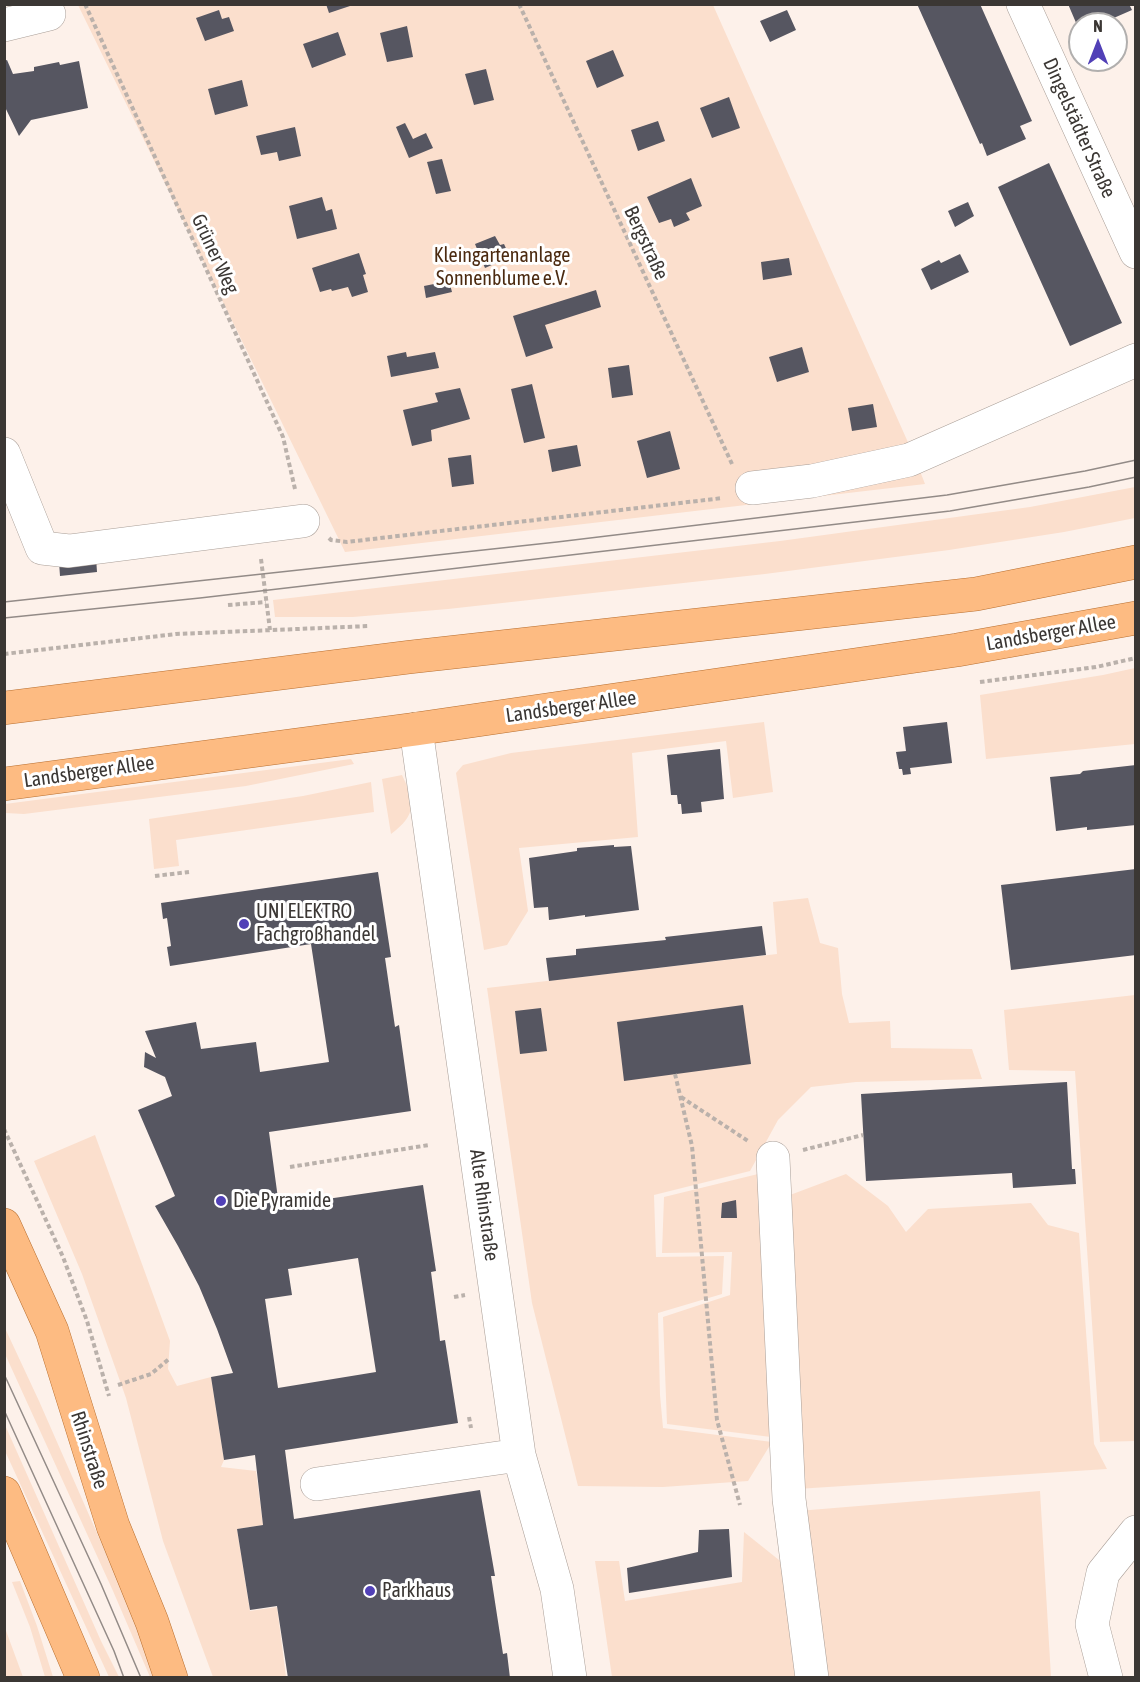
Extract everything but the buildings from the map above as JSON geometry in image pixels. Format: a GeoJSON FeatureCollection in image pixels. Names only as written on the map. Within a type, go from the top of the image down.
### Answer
{"type":"FeatureCollection","features":[{"type":"Feature","properties":{"kind":"main road"},"geometry":{"type":"LineString","coordinates":[[4,708],[410,657],[976,594],[1136,562]]}},
{"type":"Feature","properties":{"kind":"main road","name":"Landsberger Allee"},"geometry":{"type":"LineString","coordinates":[[4,784],[416,729],[946,652],[1136,618]]}},
{"type":"Feature","properties":{"kind":"main road","name":"Rhinstraße"},"geometry":{"type":"LineString","coordinates":[[4,1225],[52,1331],[113,1526],[152,1622],[171,1677]]}},
{"type":"Feature","properties":{"kind":"main road"},"geometry":{"type":"LineString","coordinates":[[4,1493],[83,1677]]}},
{"type":"Feature","properties":{"kind":"street","name":"Dingelstädter Straße"},"geometry":{"type":"LineString","coordinates":[[1023,4],[1136,252]]}},
{"type":"Feature","properties":{"kind":"street"},"geometry":{"type":"LineString","coordinates":[[4,25],[49,14]]}},
{"type":"Feature","properties":{"kind":"street"},"geometry":{"type":"LineString","coordinates":[[752,488],[812,481],[909,460],[1136,360]]}},
{"type":"Feature","properties":{"kind":"street"},"geometry":{"type":"LineString","coordinates":[[4,454],[42,548],[69,551],[303,521]]}},
{"type":"Feature","properties":{"kind":"street","name":"Alte Rhinstraße"},"geometry":{"type":"LineString","coordinates":[[416,729],[519,1455],[557,1589],[570,1677]]}},
{"type":"Feature","properties":{"kind":"street"},"geometry":{"type":"LineString","coordinates":[[773,1158],[789,1499],[812,1677]]}},
{"type":"Feature","properties":{"kind":"street"},"geometry":{"type":"LineString","coordinates":[[317,1484],[519,1455]]}},
{"type":"Feature","properties":{"kind":"street"},"geometry":{"type":"LineString","coordinates":[[1106,1677],[1092,1624],[1103,1573],[1136,1532]]}},
{"type":"Feature","properties":{"kind":"path","name":"Grüner Weg"},"geometry":{"type":"LineString","coordinates":[[85,4],[283,437],[303,521]]}},
{"type":"Feature","properties":{"kind":"path","name":"Bergstraße"},"geometry":{"type":"LineString","coordinates":[[519,4],[740,480],[752,488]]}},
{"type":"Feature","properties":{"kind":"path"},"geometry":{"type":"LineString","coordinates":[[303,521],[331,540],[347,542],[734,496],[752,488]]}},
{"type":"Feature","properties":{"kind":"path"},"geometry":{"type":"LineString","coordinates":[[4,654],[176,634],[270,630],[262,562]]}},
{"type":"Feature","properties":{"kind":"path"},"geometry":{"type":"LineString","coordinates":[[228,605],[266,602]]}},
{"type":"Feature","properties":{"kind":"path"},"geometry":{"type":"LineString","coordinates":[[155,876],[189,872]]}},
{"type":"Feature","properties":{"kind":"path"},"geometry":{"type":"LineString","coordinates":[[675,1074],[693,1146],[717,1420],[740,1505]]}},
{"type":"Feature","properties":{"kind":"path"},"geometry":{"type":"LineString","coordinates":[[290,1167],[429,1145]]}},
{"type":"Feature","properties":{"kind":"path"},"geometry":{"type":"LineString","coordinates":[[118,1384],[151,1374],[169,1359]]}},
{"type":"Feature","properties":{"kind":"path"},"geometry":{"type":"LineString","coordinates":[[469,1417],[472,1434]]}},
{"type":"Feature","properties":{"kind":"green space","name":"Kleingartenanlage Sonnenblume e.V."},"geometry":{"type":"Polygon","coordinates":[[[78,5],[713,5],[925,484],[345,552],[78,5]]]}},
{"type":"Feature","properties":{"kind":"green space"},"geometry":{"type":"Polygon","coordinates":[[[1135,487],[1135,518],[949,550],[765,574],[448,609],[353,617],[275,617],[273,600],[780,541],[1030,507],[1135,487]]]}},
{"type":"Feature","properties":{"kind":"green space"},"geometry":{"type":"Polygon","coordinates":[[[1135,668],[1135,744],[986,759],[980,695],[1135,668]]]}},
{"type":"Feature","properties":{"kind":"green space"},"geometry":{"type":"Polygon","coordinates":[[[764,722],[773,792],[733,798],[726,741],[632,753],[638,837],[519,848],[528,911],[507,945],[484,950],[456,773],[463,765],[511,753],[764,722]]]}},
{"type":"Feature","properties":{"kind":"green space"},"geometry":{"type":"Polygon","coordinates":[[[351,759],[354,764],[246,786],[24,814],[5,813],[5,804],[351,759]]]}},
{"type":"Feature","properties":{"kind":"green space"},"geometry":{"type":"Polygon","coordinates":[[[402,775],[409,793],[411,807],[406,821],[391,834],[382,779],[402,775]]]}},
{"type":"Feature","properties":{"kind":"green space"},"geometry":{"type":"Polygon","coordinates":[[[371,782],[374,812],[176,840],[179,866],[154,869],[149,819],[303,796],[371,782]]]}},
{"type":"Feature","properties":{"kind":"green space"},"geometry":{"type":"Polygon","coordinates":[[[808,898],[820,943],[838,948],[842,994],[849,1023],[890,1021],[891,1048],[972,1049],[982,1079],[856,1082],[811,1087],[778,1120],[750,1171],[654,1195],[656,1257],[724,1256],[722,1294],[658,1313],[663,1428],[772,1442],[748,1481],[663,1487],[578,1486],[532,1303],[487,988],[777,954],[773,902],[808,898]]]}},
{"type":"Feature","properties":{"kind":"green space"},"geometry":{"type":"Polygon","coordinates":[[[1135,995],[1135,1441],[1100,1442],[1075,1071],[1009,1070],[1004,1010],[1135,995]]]}},
{"type":"Feature","properties":{"kind":"green space"},"geometry":{"type":"Polygon","coordinates":[[[95,1135],[170,1341],[168,1369],[177,1386],[211,1377],[224,1460],[221,1467],[256,1471],[263,1525],[237,1529],[250,1611],[277,1607],[286,1677],[213,1677],[163,1541],[126,1398],[82,1274],[34,1161],[95,1135]]]}},
{"type":"Feature","properties":{"kind":"green space"},"geometry":{"type":"Polygon","coordinates":[[[758,1174],[771,1437],[667,1424],[663,1317],[730,1295],[732,1252],[662,1253],[664,1197],[758,1174]]]}},
{"type":"Feature","properties":{"kind":"green space"},"geometry":{"type":"Polygon","coordinates":[[[846,1174],[888,1206],[906,1232],[928,1209],[1031,1203],[1048,1225],[1079,1233],[1094,1444],[1107,1469],[797,1489],[782,1198],[846,1174]]]}},
{"type":"Feature","properties":{"kind":"green space"},"geometry":{"type":"Polygon","coordinates":[[[4,1326],[122,1590],[156,1677],[150,1677],[5,1354],[4,1326]]]}},
{"type":"Feature","properties":{"kind":"green space"},"geometry":{"type":"Polygon","coordinates":[[[5,1425],[119,1677],[109,1677],[5,1451],[5,1425]]]}},
{"type":"Feature","properties":{"kind":"green space"},"geometry":{"type":"Polygon","coordinates":[[[1040,1491],[1051,1677],[821,1677],[798,1511],[1040,1491]]]}},
{"type":"Feature","properties":{"kind":"green space"},"geometry":{"type":"Polygon","coordinates":[[[744,1532],[789,1568],[803,1677],[612,1677],[595,1561],[619,1561],[625,1601],[742,1582],[744,1532]]]}},
{"type":"Feature","properties":{"kind":"green space"},"geometry":{"type":"Polygon","coordinates":[[[20,1581],[53,1677],[45,1677],[30,1627],[12,1582],[20,1581]]]}},
{"type":"Feature","properties":{"kind":"green space"},"geometry":{"type":"Polygon","coordinates":[[[5,1628],[23,1677],[5,1677],[5,1628]]]}},
{"type":"Feature","properties":{"kind":"tram line"},"geometry":{"type":"LineString","coordinates":[[4,602],[557,542],[947,495],[1136,460]]}},
{"type":"Feature","properties":{"kind":"tram line"},"geometry":{"type":"LineString","coordinates":[[4,618],[200,598],[950,511],[1136,477]]}},
{"type":"Feature","properties":{"kind":"tram line"},"geometry":{"type":"LineString","coordinates":[[4,1374],[101,1584],[141,1678]]}},
{"type":"Feature","properties":{"kind":"tram line"},"geometry":{"type":"LineString","coordinates":[[4,1410],[114,1651],[124,1678]]}},
{"type":"Feature","properties":{"kind":"place","name":"UNI ELEKTRO Fachgroßhandel"},"geometry":{"type":"Point","coordinates":[244,924]}},
{"type":"Feature","properties":{"kind":"place","name":"Die Pyramide"},"geometry":{"type":"Point","coordinates":[221,1201]}},
{"type":"Feature","properties":{"kind":"place","name":"Parkhaus"},"geometry":{"type":"Point","coordinates":[370,1591]}}]}
